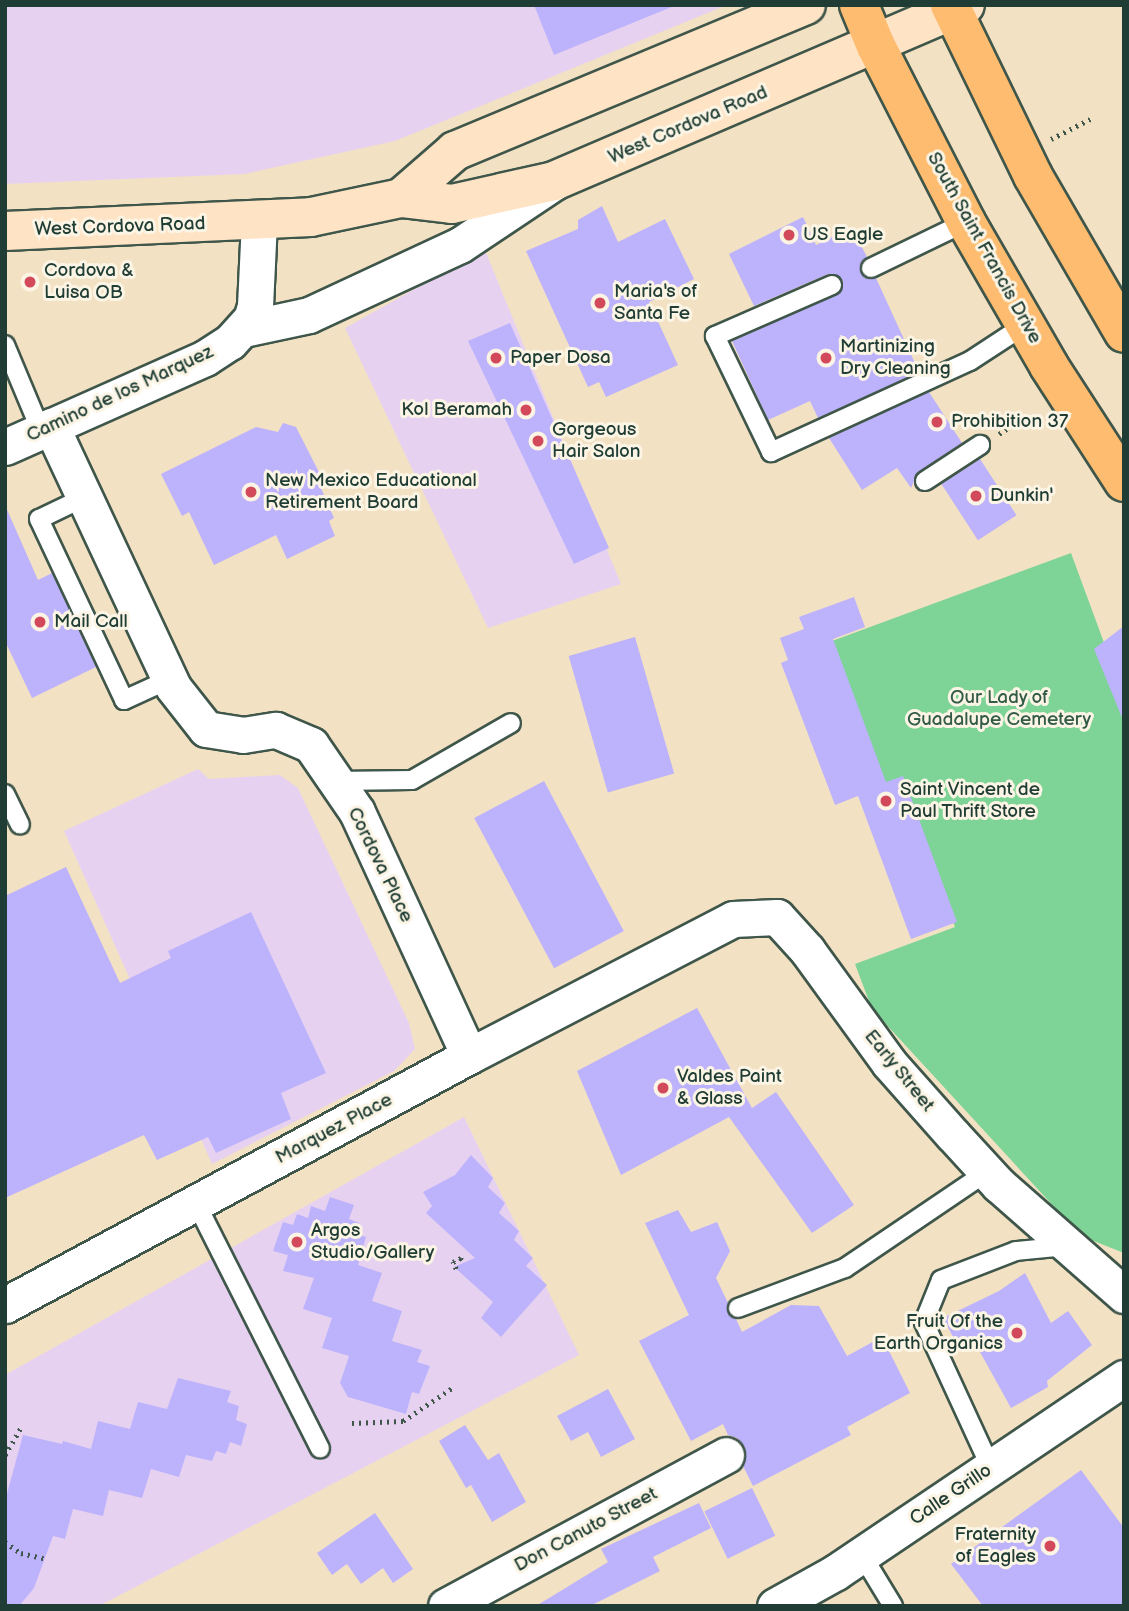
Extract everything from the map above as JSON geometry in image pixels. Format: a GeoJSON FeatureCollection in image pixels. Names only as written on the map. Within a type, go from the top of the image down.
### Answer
{"type":"FeatureCollection","features":[{"type":"Feature","properties":{"kind":"highway","name":"South Saint Francis Drive"},"geometry":{"type":"LineString","coordinates":[[859,5],[876,46],[966,222],[1025,325],[1124,482]]}},
{"type":"Feature","properties":{"kind":"highway"},"geometry":{"type":"LineString","coordinates":[[956,7],[1033,176],[1124,333]]}},
{"type":"Feature","properties":{"kind":"street","name":"West Cordova Road"},"geometry":{"type":"LineString","coordinates":[[401,198],[455,151],[806,5]]}},
{"type":"Feature","properties":{"kind":"street","name":"West Cordova Road"},"geometry":{"type":"LineString","coordinates":[[5,231],[311,217],[401,198],[452,204],[554,181],[876,46],[956,7]]}},
{"type":"Feature","properties":{"kind":"street"},"geometry":{"type":"LineString","coordinates":[[244,329],[309,315],[460,245],[554,181]]}},
{"type":"Feature","properties":{"kind":"street"},"geometry":{"type":"LineString","coordinates":[[244,329],[255,306],[260,221]]}},
{"type":"Feature","properties":{"kind":"street","name":"Camino de los Marquez"},"geometry":{"type":"LineString","coordinates":[[5,447],[205,358],[244,329]]}},
{"type":"Feature","properties":{"kind":"street","name":"Cordova Place"},"geometry":{"type":"LineString","coordinates":[[46,428],[85,497],[170,679],[206,729],[243,734],[275,730],[311,745],[357,812],[469,1056]]}},
{"type":"Feature","properties":{"kind":"street","name":"Early Street"},"geometry":{"type":"LineString","coordinates":[[665,956],[733,919],[777,917],[807,950],[889,1063],[987,1172],[1124,1295]]}},
{"type":"Feature","properties":{"kind":"street","name":"Marquez Place"},"geometry":{"type":"LineString","coordinates":[[5,1305],[469,1056],[665,956]]}},
{"type":"Feature","properties":{"kind":"street","name":"Calle Grillo"},"geometry":{"type":"LineString","coordinates":[[775,1606],[862,1555],[991,1468],[1120,1390]]}},
{"type":"Feature","properties":{"kind":"street","name":"Don Canuto Street"},"geometry":{"type":"LineString","coordinates":[[446,1606],[726,1455]]}},
{"type":"Feature","properties":{"kind":"lane"},"geometry":{"type":"LineString","coordinates":[[871,268],[966,222]]}},
{"type":"Feature","properties":{"kind":"lane"},"geometry":{"type":"LineString","coordinates":[[832,285],[715,336],[771,453],[970,361],[1025,325]]}},
{"type":"Feature","properties":{"kind":"lane"},"geometry":{"type":"LineString","coordinates":[[5,345],[46,428]]}},
{"type":"Feature","properties":{"kind":"lane"},"geometry":{"type":"LineString","coordinates":[[925,481],[980,445]]}},
{"type":"Feature","properties":{"kind":"lane"},"geometry":{"type":"LineString","coordinates":[[85,497],[39,519],[124,700],[170,679]]}},
{"type":"Feature","properties":{"kind":"lane"},"geometry":{"type":"LineString","coordinates":[[335,781],[412,780],[511,723]]}},
{"type":"Feature","properties":{"kind":"lane"},"geometry":{"type":"LineString","coordinates":[[5,794],[20,825]]}},
{"type":"Feature","properties":{"kind":"lane"},"geometry":{"type":"LineString","coordinates":[[738,1308],[845,1268],[987,1172]]}},
{"type":"Feature","properties":{"kind":"lane"},"geometry":{"type":"LineString","coordinates":[[196,1203],[320,1448]]}},
{"type":"Feature","properties":{"kind":"lane"},"geometry":{"type":"LineString","coordinates":[[991,1468],[925,1322],[941,1280],[1016,1251],[1068,1246]]}},
{"type":"Feature","properties":{"kind":"lane"},"geometry":{"type":"LineString","coordinates":[[862,1555],[894,1606]]}},
{"type":"Feature","properties":{"kind":"path"},"geometry":{"type":"LineString","coordinates":[[1041,144],[1090,119]]}},
{"type":"Feature","properties":{"kind":"path"},"geometry":{"type":"LineString","coordinates":[[456,1269],[453,1262],[461,1258],[463,1264]]}},
{"type":"Feature","properties":{"kind":"path"},"geometry":{"type":"LineString","coordinates":[[352,1423],[403,1421],[452,1388]]}},
{"type":"Feature","properties":{"kind":"path"},"geometry":{"type":"LineString","coordinates":[[5,1455],[6,1447],[22,1426]]}},
{"type":"Feature","properties":{"kind":"path"},"geometry":{"type":"LineString","coordinates":[[5,1542],[21,1553],[46,1559]]}},
{"type":"Feature","properties":{"kind":"shaded area"},"geometry":{"type":"Polygon","coordinates":[[[5,5],[727,5],[395,141],[244,174],[5,184],[5,5]]]}},
{"type":"Feature","properties":{"kind":"shaded area"},"geometry":{"type":"Polygon","coordinates":[[[485,250],[621,584],[488,628],[345,328],[485,250]]]}},
{"type":"Feature","properties":{"kind":"shaded area"},"geometry":{"type":"Polygon","coordinates":[[[198,769],[209,779],[280,775],[298,788],[409,1023],[415,1049],[394,1071],[212,1164],[64,831],[198,769]]]}},
{"type":"Feature","properties":{"kind":"shaded area"},"geometry":{"type":"Polygon","coordinates":[[[464,1117],[579,1355],[99,1606],[5,1606],[5,1375],[464,1117]]]}},
{"type":"Feature","properties":{"kind":"green space","name":"Our Lady of Guadalupe Cemetery"},"geometry":{"type":"Polygon","coordinates":[[[1071,553],[1124,697],[1124,1253],[1081,1236],[872,1009],[855,964],[955,927],[903,786],[887,791],[832,641],[1071,553]]]}},
{"type":"Feature","properties":{"kind":"building"},"geometry":{"type":"Polygon","coordinates":[[[534,5],[673,5],[674,6],[554,55],[534,5]]]}},
{"type":"Feature","properties":{"kind":"building","name":"Maria's of Santa Fe"},"geometry":{"type":"Polygon","coordinates":[[[602,206],[618,242],[665,219],[694,279],[649,302],[678,365],[606,397],[599,382],[588,387],[526,251],[578,229],[578,220],[602,206]]]}},
{"type":"Feature","properties":{"kind":"building","name":"Martinizing Dry Cleaning"},"geometry":{"type":"Polygon","coordinates":[[[803,217],[816,245],[852,227],[867,257],[861,262],[861,272],[865,278],[876,278],[919,372],[818,418],[810,401],[768,420],[732,341],[837,295],[841,291],[843,281],[838,276],[828,274],[754,306],[729,254],[803,217]]]}},
{"type":"Feature","properties":{"kind":"building"},"geometry":{"type":"Polygon","coordinates":[[[510,323],[609,548],[574,564],[468,341],[510,323]]]}},
{"type":"Feature","properties":{"kind":"building"},"geometry":{"type":"Polygon","coordinates":[[[929,392],[962,443],[918,472],[911,488],[897,468],[862,490],[829,438],[929,392]]]}},
{"type":"Feature","properties":{"kind":"building"},"geometry":{"type":"Polygon","coordinates":[[[283,423],[296,427],[326,486],[321,488],[334,518],[329,521],[335,536],[287,559],[276,535],[214,565],[189,512],[182,516],[161,474],[256,427],[278,432],[283,423]]]}},
{"type":"Feature","properties":{"kind":"building","name":"Dunkin'"},"geometry":{"type":"Polygon","coordinates":[[[980,459],[1016,515],[978,540],[941,484],[980,459]]]}},
{"type":"Feature","properties":{"kind":"building"},"geometry":{"type":"Polygon","coordinates":[[[5,505],[38,580],[52,573],[96,667],[32,698],[5,641],[5,505]]]}},
{"type":"Feature","properties":{"kind":"building","name":"Saint Vincent de Paul Thrift Store"},"geometry":{"type":"Polygon","coordinates":[[[854,597],[865,627],[833,639],[886,782],[903,776],[957,922],[911,939],[858,796],[835,805],[781,663],[788,660],[780,638],[804,629],[799,617],[854,597]]]}},
{"type":"Feature","properties":{"kind":"building"},"geometry":{"type":"Polygon","coordinates":[[[1124,626],[1124,720],[1123,720],[1094,649],[1124,626]]]}},
{"type":"Feature","properties":{"kind":"building"},"geometry":{"type":"Polygon","coordinates":[[[635,637],[674,773],[608,793],[569,656],[635,637]]]}},
{"type":"Feature","properties":{"kind":"building"},"geometry":{"type":"Polygon","coordinates":[[[544,781],[624,931],[554,968],[474,818],[544,781]]]}},
{"type":"Feature","properties":{"kind":"building"},"geometry":{"type":"Polygon","coordinates":[[[66,867],[120,983],[171,958],[168,951],[251,912],[326,1073],[281,1093],[291,1119],[216,1153],[208,1137],[157,1160],[144,1135],[5,1198],[5,896],[66,867]]]}},
{"type":"Feature","properties":{"kind":"building","name":"Valdes Paint & Glass"},"geometry":{"type":"Polygon","coordinates":[[[697,1008],[752,1108],[776,1092],[854,1205],[812,1233],[729,1117],[621,1175],[577,1071],[697,1008]]]}},
{"type":"Feature","properties":{"kind":"building"},"geometry":{"type":"Polygon","coordinates":[[[471,1155],[493,1178],[488,1187],[505,1203],[499,1213],[519,1231],[514,1240],[533,1258],[526,1266],[547,1285],[501,1337],[481,1318],[493,1302],[454,1267],[475,1258],[426,1213],[432,1206],[423,1192],[455,1175],[471,1155]]]}},
{"type":"Feature","properties":{"kind":"building"},"geometry":{"type":"Polygon","coordinates":[[[330,1197],[354,1205],[349,1219],[359,1223],[356,1234],[366,1237],[358,1265],[382,1273],[372,1301],[402,1311],[392,1341],[422,1350],[417,1362],[430,1366],[419,1394],[412,1392],[406,1414],[348,1397],[340,1383],[349,1356],[322,1348],[332,1318],[303,1309],[314,1278],[283,1271],[288,1255],[273,1251],[283,1222],[293,1225],[297,1214],[308,1218],[311,1206],[325,1211],[330,1197]]]}},
{"type":"Feature","properties":{"kind":"building"},"geometry":{"type":"Polygon","coordinates":[[[678,1210],[691,1232],[717,1222],[730,1251],[716,1278],[728,1303],[728,1313],[736,1319],[742,1332],[791,1305],[819,1306],[847,1356],[882,1337],[910,1393],[847,1427],[851,1435],[753,1486],[743,1466],[746,1456],[744,1446],[737,1438],[728,1435],[723,1424],[691,1441],[639,1341],[689,1315],[645,1223],[678,1210]]]}},
{"type":"Feature","properties":{"kind":"building","name":"Fruit Of the Earth Organics"},"geometry":{"type":"Polygon","coordinates":[[[1025,1273],[1051,1323],[1068,1311],[1092,1345],[1047,1381],[1048,1387],[1011,1408],[975,1343],[960,1350],[943,1318],[999,1291],[1025,1273]]]}},
{"type":"Feature","properties":{"kind":"building"},"geometry":{"type":"Polygon","coordinates":[[[178,1378],[231,1391],[227,1402],[239,1406],[236,1420],[247,1424],[241,1446],[230,1442],[226,1454],[216,1451],[212,1461],[186,1455],[179,1477],[151,1469],[142,1498],[109,1490],[103,1516],[73,1509],[65,1539],[53,1536],[34,1588],[19,1606],[5,1606],[5,1501],[23,1435],[62,1444],[63,1441],[91,1449],[98,1421],[130,1429],[138,1402],[167,1409],[178,1378]]]}},
{"type":"Feature","properties":{"kind":"building"},"geometry":{"type":"Polygon","coordinates":[[[608,1389],[635,1439],[601,1457],[588,1432],[571,1441],[557,1416],[608,1389]]]}},
{"type":"Feature","properties":{"kind":"building"},"geometry":{"type":"Polygon","coordinates":[[[465,1425],[488,1460],[499,1453],[526,1502],[492,1522],[471,1485],[466,1488],[439,1441],[465,1425]]]}},
{"type":"Feature","properties":{"kind":"building","name":"Fraternity of Eagles"},"geometry":{"type":"Polygon","coordinates":[[[1081,1470],[1124,1528],[1124,1606],[983,1606],[951,1564],[1081,1470]]]}},
{"type":"Feature","properties":{"kind":"building"},"geometry":{"type":"Polygon","coordinates":[[[752,1488],[775,1536],[728,1559],[704,1511],[752,1488]]]}},
{"type":"Feature","properties":{"kind":"building"},"geometry":{"type":"Polygon","coordinates":[[[699,1503],[711,1528],[653,1557],[660,1571],[590,1606],[536,1606],[608,1562],[601,1549],[699,1503]]]}},
{"type":"Feature","properties":{"kind":"building"},"geometry":{"type":"Polygon","coordinates":[[[375,1513],[413,1569],[393,1583],[383,1568],[361,1584],[347,1564],[332,1575],[317,1553],[375,1513]]]}},
{"type":"Feature","properties":{"kind":"place","name":"US Eagle"},"geometry":{"type":"Point","coordinates":[789,235]}},
{"type":"Feature","properties":{"kind":"place","name":"Cordova & Luisa OB"},"geometry":{"type":"Point","coordinates":[30,282]}},
{"type":"Feature","properties":{"kind":"place","name":"Maria's of Santa Fe"},"geometry":{"type":"Point","coordinates":[600,303]}},
{"type":"Feature","properties":{"kind":"place","name":"Paper Dosa"},"geometry":{"type":"Point","coordinates":[496,358]}},
{"type":"Feature","properties":{"kind":"place","name":"Martinizing Dry Cleaning"},"geometry":{"type":"Point","coordinates":[826,358]}},
{"type":"Feature","properties":{"kind":"place","name":"Kol Beramah"},"geometry":{"type":"Point","coordinates":[526,410]}},
{"type":"Feature","properties":{"kind":"place","name":"Prohibition 37"},"geometry":{"type":"Point","coordinates":[937,422]}},
{"type":"Feature","properties":{"kind":"place","name":"Gorgeous Hair Salon"},"geometry":{"type":"Point","coordinates":[538,441]}},
{"type":"Feature","properties":{"kind":"place","name":"New Mexico Educational Retirement Board"},"geometry":{"type":"Point","coordinates":[251,492]}},
{"type":"Feature","properties":{"kind":"place","name":"Dunkin'"},"geometry":{"type":"Point","coordinates":[976,496]}},
{"type":"Feature","properties":{"kind":"place","name":"Mail Call"},"geometry":{"type":"Point","coordinates":[40,622]}},
{"type":"Feature","properties":{"kind":"place","name":"Saint Vincent de Paul Thrift Store"},"geometry":{"type":"Point","coordinates":[886,801]}},
{"type":"Feature","properties":{"kind":"place","name":"Valdes Paint & Glass"},"geometry":{"type":"Point","coordinates":[663,1088]}},
{"type":"Feature","properties":{"kind":"place","name":"Argos Studio/Gallery"},"geometry":{"type":"Point","coordinates":[297,1242]}},
{"type":"Feature","properties":{"kind":"place","name":"Fruit Of the Earth Organics"},"geometry":{"type":"Point","coordinates":[1017,1333]}},
{"type":"Feature","properties":{"kind":"place","name":"Fraternity of Eagles"},"geometry":{"type":"Point","coordinates":[1050,1546]}}]}
